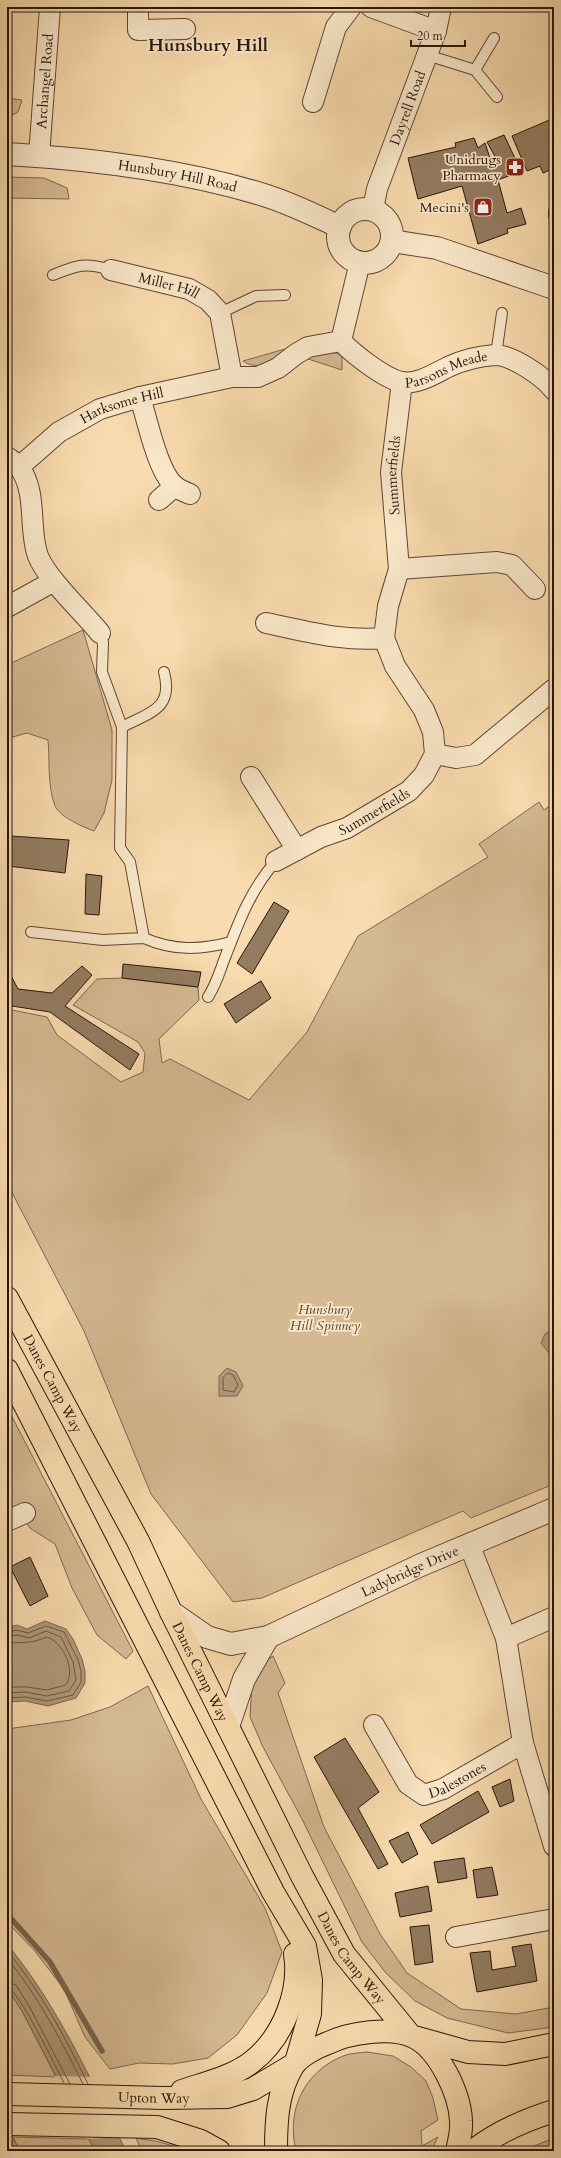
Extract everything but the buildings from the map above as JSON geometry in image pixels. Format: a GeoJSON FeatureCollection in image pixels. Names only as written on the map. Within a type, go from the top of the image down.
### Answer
{"type":"FeatureCollection","features":[{"type":"Feature","properties":{"kind":"highway","name":"Danes Camp Way"},"geometry":{"type":"LineString","coordinates":[[7,1298],[138,1541],[171,1612],[228,1727],[344,1954],[412,2036],[432,2053],[454,2089],[461,2121],[457,2151]]}},
{"type":"Feature","properties":{"kind":"highway"},"geometry":{"type":"LineString","coordinates":[[7,1370],[289,1921],[305,1946],[311,1980],[310,2014],[295,2063],[287,2078],[278,2107],[276,2151]]}},
{"type":"Feature","properties":{"kind":"highway"},"geometry":{"type":"LineString","coordinates":[[164,2098],[228,2075],[252,2062],[277,2033],[289,2010],[296,1984],[295,1957],[289,1921]]}},
{"type":"Feature","properties":{"kind":"highway","name":"Upton Way"},"geometry":{"type":"LineString","coordinates":[[7,2094],[132,2095],[164,2098],[227,2097],[253,2088],[322,2045],[340,2037],[385,2032],[412,2036],[468,2052],[504,2054],[554,2044]]}},
{"type":"Feature","properties":{"kind":"highway"},"geometry":{"type":"LineString","coordinates":[[473,2151],[498,2134],[532,2117],[554,2111]]}},
{"type":"Feature","properties":{"kind":"highway"},"geometry":{"type":"LineString","coordinates":[[7,2124],[156,2127],[201,2141],[219,2151]]}},
{"type":"Feature","properties":{"kind":"street","name":"Archangel Road"},"geometry":{"type":"LineString","coordinates":[[38,156],[50,7]]}},
{"type":"Feature","properties":{"kind":"street"},"geometry":{"type":"LineString","coordinates":[[138,7],[138,30],[185,29]]}},
{"type":"Feature","properties":{"kind":"street"},"geometry":{"type":"LineString","coordinates":[[314,102],[336,27],[351,7]]}},
{"type":"Feature","properties":{"kind":"street"},"geometry":{"type":"LineString","coordinates":[[371,7],[436,31]]}},
{"type":"Feature","properties":{"kind":"street","name":"Dayrell Road"},"geometry":{"type":"LineString","coordinates":[[373,209],[377,189],[436,31],[441,7]]}},
{"type":"Feature","properties":{"kind":"street","name":"Hunsbury Hill Road"},"geometry":{"type":"LineString","coordinates":[[7,154],[127,166],[209,180],[268,196],[340,227]]}},
{"type":"Feature","properties":{"kind":"street"},"geometry":{"type":"LineString","coordinates":[[363,208],[373,209],[387,220],[391,229],[392,241],[388,250],[382,257],[373,261],[360,262],[351,259],[344,253],[340,244],[340,227],[344,219],[351,213],[363,208]]}},
{"type":"Feature","properties":{"kind":"street"},"geometry":{"type":"LineString","coordinates":[[392,241],[437,248],[554,288]]}},
{"type":"Feature","properties":{"kind":"street"},"geometry":{"type":"LineString","coordinates":[[341,341],[360,262]]}},
{"type":"Feature","properties":{"kind":"street","name":"Miller Hill"},"geometry":{"type":"LineString","coordinates":[[111,270],[189,289],[208,300],[220,314]]}},
{"type":"Feature","properties":{"kind":"street"},"geometry":{"type":"LineString","coordinates":[[220,314],[232,376]]}},
{"type":"Feature","properties":{"kind":"street","name":"Harksome Hill"},"geometry":{"type":"LineString","coordinates":[[100,633],[54,581],[39,558],[33,539],[28,487],[13,462],[59,432],[100,409],[140,397],[232,376],[258,376],[268,374],[308,347],[341,341]]}},
{"type":"Feature","properties":{"kind":"street","name":"Parsons Meade"},"geometry":{"type":"LineString","coordinates":[[341,341],[366,363],[402,382],[424,379],[468,358],[496,355],[523,365],[548,383],[554,390]]}},
{"type":"Feature","properties":{"kind":"street","name":"Summerfields"},"geometry":{"type":"LineString","coordinates":[[276,861],[321,837],[347,828],[409,791],[424,775],[435,754],[434,732],[424,710],[395,666],[384,638],[388,606],[399,568],[391,472],[402,382]]}},
{"type":"Feature","properties":{"kind":"street"},"geometry":{"type":"LineString","coordinates":[[140,397],[155,450],[164,469],[182,490],[159,500]]}},
{"type":"Feature","properties":{"kind":"street"},"geometry":{"type":"LineString","coordinates":[[399,568],[497,562],[512,565],[535,589]]}},
{"type":"Feature","properties":{"kind":"street"},"geometry":{"type":"LineString","coordinates":[[7,607],[54,581]]}},
{"type":"Feature","properties":{"kind":"street"},"geometry":{"type":"LineString","coordinates":[[266,622],[334,638],[360,640],[384,638]]}},
{"type":"Feature","properties":{"kind":"street"},"geometry":{"type":"LineString","coordinates":[[435,754],[456,758],[475,755],[554,689]]}},
{"type":"Feature","properties":{"kind":"street"},"geometry":{"type":"LineString","coordinates":[[251,778],[297,850]]}},
{"type":"Feature","properties":{"kind":"street","name":"Ladybridge Drive"},"geometry":{"type":"LineString","coordinates":[[171,1612],[207,1637],[231,1644],[268,1637],[414,1568],[554,1509]]}},
{"type":"Feature","properties":{"kind":"street"},"geometry":{"type":"LineString","coordinates":[[469,1544],[506,1638],[523,1743],[548,1804],[554,1846]]}},
{"type":"Feature","properties":{"kind":"street"},"geometry":{"type":"LineString","coordinates":[[506,1638],[554,1617]]}},
{"type":"Feature","properties":{"kind":"street"},"geometry":{"type":"LineString","coordinates":[[228,1727],[244,1679],[268,1637]]}},
{"type":"Feature","properties":{"kind":"street","name":"Dalestones"},"geometry":{"type":"LineString","coordinates":[[374,1724],[408,1784],[424,1795],[442,1789],[523,1743]]}},
{"type":"Feature","properties":{"kind":"street"},"geometry":{"type":"LineString","coordinates":[[456,1937],[554,1919]]}},
{"type":"Feature","properties":{"kind":"lane"},"geometry":{"type":"LineString","coordinates":[[475,70],[494,38]]}},
{"type":"Feature","properties":{"kind":"lane"},"geometry":{"type":"LineString","coordinates":[[427,55],[475,70],[497,97]]}},
{"type":"Feature","properties":{"kind":"lane"},"geometry":{"type":"LineString","coordinates":[[554,211],[554,216]]}},
{"type":"Feature","properties":{"kind":"lane"},"geometry":{"type":"LineString","coordinates":[[53,275],[75,266],[93,265],[111,270]]}},
{"type":"Feature","properties":{"kind":"lane"},"geometry":{"type":"LineString","coordinates":[[220,314],[256,296],[285,295]]}},
{"type":"Feature","properties":{"kind":"lane"},"geometry":{"type":"LineString","coordinates":[[496,355],[502,313]]}},
{"type":"Feature","properties":{"kind":"lane"},"geometry":{"type":"LineString","coordinates":[[100,633],[103,643],[102,672],[122,727],[120,848],[130,862],[144,938]]}},
{"type":"Feature","properties":{"kind":"lane"},"geometry":{"type":"LineString","coordinates":[[122,727],[160,706],[167,695],[164,672]]}},
{"type":"Feature","properties":{"kind":"lane"},"geometry":{"type":"LineString","coordinates":[[208,997],[217,982],[246,904],[262,876],[276,861]]}},
{"type":"Feature","properties":{"kind":"lane"},"geometry":{"type":"LineString","coordinates":[[30,932],[103,940],[144,938],[163,946],[207,948],[231,942]]}},
{"type":"Feature","properties":{"kind":"green space"},"geometry":{"type":"Polygon","coordinates":[[[7,98],[22,100],[18,112],[7,118],[7,98]]]}},
{"type":"Feature","properties":{"kind":"green space"},"geometry":{"type":"Polygon","coordinates":[[[7,177],[44,178],[67,188],[69,199],[7,198],[7,177]]]}},
{"type":"Feature","properties":{"kind":"green space"},"geometry":{"type":"Polygon","coordinates":[[[285,349],[277,358],[266,364],[254,365],[243,361],[285,349]]]}},
{"type":"Feature","properties":{"kind":"green space"},"geometry":{"type":"Polygon","coordinates":[[[326,352],[337,353],[342,356],[342,370],[305,358],[326,352]]]}},
{"type":"Feature","properties":{"kind":"green space"},"geometry":{"type":"Polygon","coordinates":[[[83,630],[112,730],[112,780],[104,813],[94,831],[67,818],[55,806],[52,798],[50,781],[48,740],[27,733],[9,738],[7,785],[7,665],[83,630]]]}},
{"type":"Feature","properties":{"kind":"green space","name":"Hunsbury Hill Spinney"},"geometry":{"type":"Polygon","coordinates":[[[539,802],[544,810],[554,803],[554,1484],[471,1518],[463,1511],[262,1598],[233,1602],[151,1494],[84,1331],[7,1183],[7,1009],[47,1017],[57,1035],[121,1082],[143,1072],[145,1053],[138,1042],[73,1005],[97,979],[122,978],[198,987],[199,1000],[159,1039],[162,1063],[170,1059],[249,1100],[307,1032],[358,936],[488,857],[479,844],[539,802]]]}},
{"type":"Feature","properties":{"kind":"green space"},"geometry":{"type":"Polygon","coordinates":[[[7,1407],[133,1651],[126,1659],[97,1635],[72,1588],[55,1544],[30,1528],[18,1509],[11,1510],[7,1500],[7,1407]]]}},
{"type":"Feature","properties":{"kind":"green space"},"geometry":{"type":"Polygon","coordinates":[[[273,1656],[285,1683],[278,1693],[324,1827],[380,1934],[407,1973],[461,2009],[516,2014],[554,2007],[554,2027],[508,2033],[447,2018],[415,2001],[385,1972],[362,1942],[302,1819],[263,1747],[250,1717],[252,1684],[261,1664],[273,1656]]]}},
{"type":"Feature","properties":{"kind":"green space"},"geometry":{"type":"Polygon","coordinates":[[[148,1686],[201,1799],[265,1908],[282,1952],[267,1993],[237,2035],[208,2058],[173,2064],[139,2063],[110,2069],[85,2037],[64,1989],[34,1950],[7,1922],[7,1729],[71,1720],[110,1707],[148,1686]]]}},
{"type":"Feature","properties":{"kind":"green space"},"geometry":{"type":"Polygon","coordinates":[[[7,1988],[22,2011],[56,2077],[7,2075],[7,1988]]]}},
{"type":"Feature","properties":{"kind":"green space"},"geometry":{"type":"Polygon","coordinates":[[[367,2052],[393,2056],[411,2067],[426,2081],[433,2098],[438,2120],[421,2131],[422,2146],[438,2137],[431,2151],[296,2151],[294,2121],[296,2107],[308,2082],[329,2063],[346,2055],[367,2052]]]}},
{"type":"Feature","properties":{"kind":"green space"},"geometry":{"type":"Polygon","coordinates":[[[13,2137],[89,2139],[95,2151],[20,2151],[13,2137]]]}},
{"type":"Feature","properties":{"kind":"green space"},"geometry":{"type":"Polygon","coordinates":[[[136,2138],[155,2141],[193,2151],[142,2151],[136,2138]]]}},
{"type":"Feature","properties":{"kind":"green space"},"geometry":{"type":"Polygon","coordinates":[[[554,2138],[554,2151],[522,2151],[554,2138]]]}},
{"type":"Feature","properties":{"kind":"water"},"geometry":{"type":"Polygon","coordinates":[[[554,1329],[554,1353],[549,1353],[541,1343],[545,1334],[554,1329]]]}},
{"type":"Feature","properties":{"kind":"water"},"geometry":{"type":"Polygon","coordinates":[[[227,1368],[236,1372],[243,1386],[237,1396],[219,1396],[219,1376],[227,1368]]]}},
{"type":"Feature","properties":{"kind":"water"},"geometry":{"type":"Polygon","coordinates":[[[45,1621],[66,1629],[73,1639],[82,1659],[85,1671],[85,1683],[76,1698],[48,1706],[25,1701],[7,1702],[7,1628],[17,1625],[27,1629],[45,1621]]]}},
{"type":"Feature","properties":{"kind":"water"},"geometry":{"type":"Polygon","coordinates":[[[7,1944],[25,1968],[58,2018],[126,2151],[95,2151],[22,2011],[7,1988],[7,1944]]]}},
{"type":"Feature","properties":{"kind":"water"},"geometry":{"type":"Polygon","coordinates":[[[7,2126],[20,2151],[7,2151],[7,2126]]]}},
{"type":"Feature","properties":{"kind":"pier"},"geometry":{"type":"Polygon","coordinates":[[[54,2076],[92,2077],[122,2137],[87,2139],[54,2076]]]}},
{"type":"Feature","properties":{"kind":"waterway"},"geometry":{"type":"LineString","coordinates":[[7,1914],[50,1962],[102,2051]]}},
{"type":"Feature","properties":{"kind":"place","name":"Unidrugs Pharmacy"},"geometry":{"type":"Point","coordinates":[515,167]}},
{"type":"Feature","properties":{"kind":"place","name":"Mecini's"},"geometry":{"type":"Point","coordinates":[483,207]}},
{"type":"Feature","properties":{"kind":"district","name":"Hunsbury Hill"},"geometry":{"type":"Point","coordinates":[208,45]}}]}
